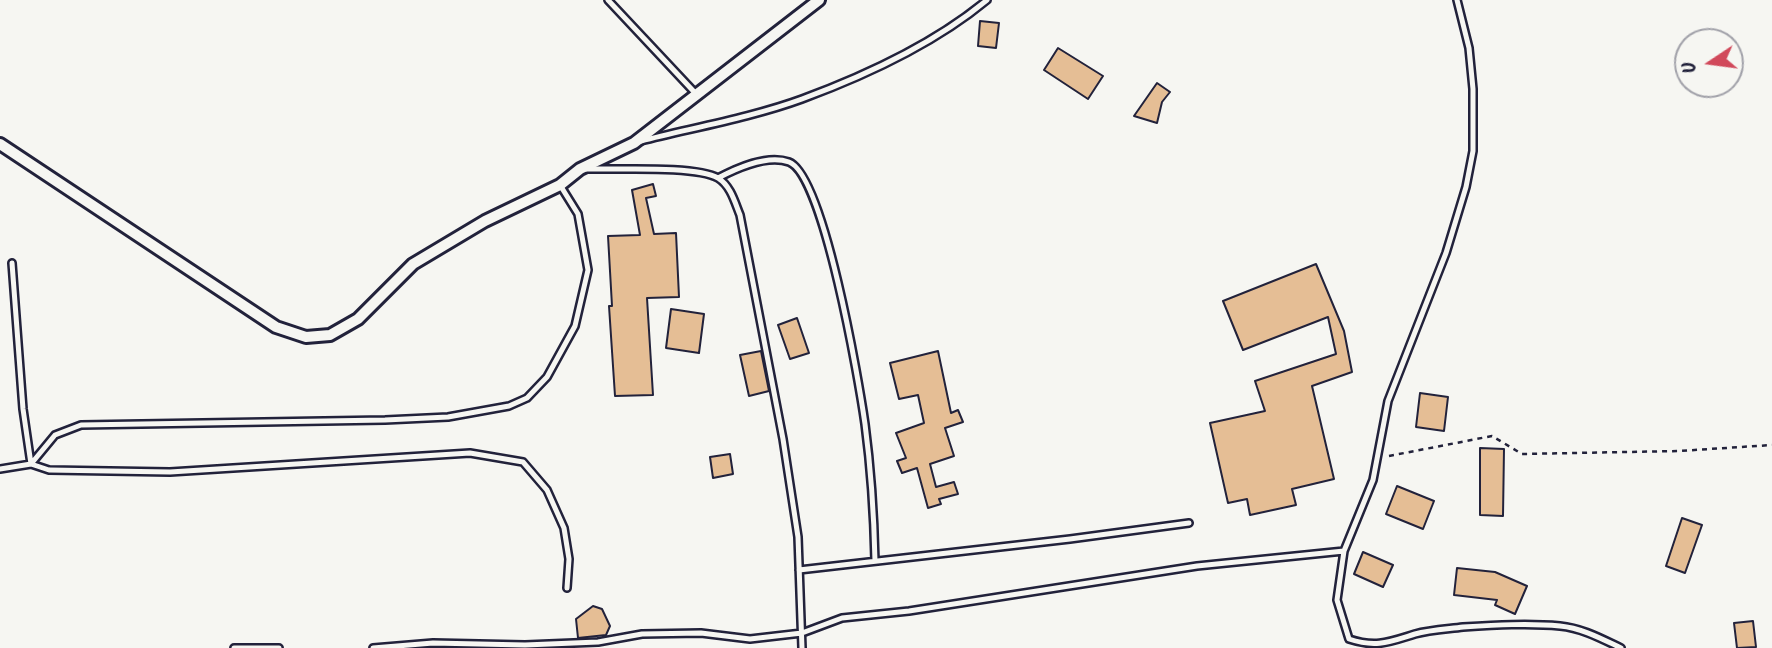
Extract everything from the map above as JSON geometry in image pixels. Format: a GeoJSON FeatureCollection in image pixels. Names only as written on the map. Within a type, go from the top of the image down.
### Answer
{"type":"FeatureCollection","features":[{"type":"Feature","properties":{"kind":"street"},"geometry":{"type":"LineString","coordinates":[[0,144],[276,327],[306,337],[330,335],[358,319],[413,264],[485,220],[561,185],[580,169],[634,143],[819,0]]}},
{"type":"Feature","properties":{"kind":"lane"},"geometry":{"type":"LineString","coordinates":[[608,0],[698,96]]}},
{"type":"Feature","properties":{"kind":"lane"},"geometry":{"type":"LineString","coordinates":[[634,143],[801,100],[935,38],[987,0]]}},
{"type":"Feature","properties":{"kind":"lane"},"geometry":{"type":"LineString","coordinates":[[1457,0],[1469,48],[1473,89],[1473,150],[1466,187],[1446,253],[1388,401],[1375,458],[1373,480],[1344,551],[1337,600],[1349,639],[1361,646],[1374,648],[1416,634],[1461,628],[1562,626],[1591,634],[1621,648]]}},
{"type":"Feature","properties":{"kind":"lane"},"geometry":{"type":"LineString","coordinates":[[718,178],[753,164],[774,160],[789,162],[800,170],[809,185],[831,256],[858,382],[865,426],[875,561]]}},
{"type":"Feature","properties":{"kind":"lane"},"geometry":{"type":"LineString","coordinates":[[580,169],[688,170],[718,178],[730,191],[740,215],[783,439],[798,537],[802,648]]}},
{"type":"Feature","properties":{"kind":"lane"},"geometry":{"type":"LineString","coordinates":[[31,464],[55,435],[81,425],[385,421],[483,413],[527,398],[547,377],[575,326],[588,270],[578,214],[561,185]]}},
{"type":"Feature","properties":{"kind":"lane"},"geometry":{"type":"LineString","coordinates":[[12,263],[23,409],[31,464]]}},
{"type":"Feature","properties":{"kind":"lane"},"geometry":{"type":"LineString","coordinates":[[0,469],[31,464],[49,470],[170,472],[470,453],[523,462],[547,490],[564,528],[569,559],[567,588]]}},
{"type":"Feature","properties":{"kind":"lane"},"geometry":{"type":"LineString","coordinates":[[799,570],[1070,540],[1189,523]]}},
{"type":"Feature","properties":{"kind":"lane"},"geometry":{"type":"LineString","coordinates":[[373,648],[433,643],[499,645],[598,642],[642,634],[701,633],[750,639],[802,633],[842,618],[909,611],[1197,566],[1344,551]]}},
{"type":"Feature","properties":{"kind":"lane"},"geometry":{"type":"LineString","coordinates":[[234,648],[279,648]]}},
{"type":"Feature","properties":{"kind":"path"},"geometry":{"type":"LineString","coordinates":[[1375,458],[1492,436],[1522,454],[1679,451],[1772,445]]}},
{"type":"Feature","properties":{"kind":"building"},"geometry":{"type":"Polygon","coordinates":[[[980,21],[999,23],[996,48],[978,46],[980,21]]]}},
{"type":"Feature","properties":{"kind":"building"},"geometry":{"type":"Polygon","coordinates":[[[1058,48],[1103,76],[1088,99],[1044,70],[1058,48]]]}},
{"type":"Feature","properties":{"kind":"building"},"geometry":{"type":"Polygon","coordinates":[[[1157,83],[1170,92],[1162,102],[1157,123],[1134,116],[1157,83]]]}},
{"type":"Feature","properties":{"kind":"building"},"geometry":{"type":"Polygon","coordinates":[[[653,184],[656,196],[646,198],[654,234],[676,233],[679,297],[647,298],[653,395],[615,396],[608,236],[640,235],[632,190],[653,184]]]}},
{"type":"Feature","properties":{"kind":"building"},"geometry":{"type":"Polygon","coordinates":[[[1316,264],[1344,331],[1352,372],[1312,386],[1334,479],[1292,489],[1296,505],[1250,515],[1247,499],[1228,503],[1210,423],[1265,411],[1255,381],[1336,354],[1328,317],[1243,350],[1223,301],[1316,264]]]}},
{"type":"Feature","properties":{"kind":"building"},"geometry":{"type":"Polygon","coordinates":[[[671,309],[704,314],[699,353],[666,348],[671,309]]]}},
{"type":"Feature","properties":{"kind":"building"},"geometry":{"type":"Polygon","coordinates":[[[797,318],[809,353],[790,359],[778,325],[797,318]]]}},
{"type":"Feature","properties":{"kind":"building"},"geometry":{"type":"Polygon","coordinates":[[[761,351],[769,391],[749,396],[740,355],[761,351]]]}},
{"type":"Feature","properties":{"kind":"building"},"geometry":{"type":"Polygon","coordinates":[[[938,351],[951,413],[958,410],[963,422],[945,428],[954,456],[930,464],[936,487],[954,482],[958,494],[939,499],[941,504],[928,508],[917,468],[902,473],[897,461],[906,458],[896,433],[924,423],[918,395],[899,399],[890,363],[938,351]]]}},
{"type":"Feature","properties":{"kind":"building"},"geometry":{"type":"Polygon","coordinates":[[[1420,393],[1448,397],[1444,431],[1416,427],[1420,393]]]}},
{"type":"Feature","properties":{"kind":"building"},"geometry":{"type":"Polygon","coordinates":[[[1480,448],[1504,449],[1503,516],[1480,515],[1480,448]]]}},
{"type":"Feature","properties":{"kind":"building"},"geometry":{"type":"Polygon","coordinates":[[[730,454],[733,474],[713,478],[710,457],[730,454]]]}},
{"type":"Feature","properties":{"kind":"building"},"geometry":{"type":"Polygon","coordinates":[[[1397,486],[1434,501],[1423,529],[1386,514],[1397,486]]]}},
{"type":"Feature","properties":{"kind":"building"},"geometry":{"type":"Polygon","coordinates":[[[1682,518],[1702,525],[1685,573],[1666,566],[1682,518]]]}},
{"type":"Feature","properties":{"kind":"building"},"geometry":{"type":"Polygon","coordinates":[[[1363,552],[1393,565],[1383,587],[1354,574],[1363,552]]]}},
{"type":"Feature","properties":{"kind":"building"},"geometry":{"type":"Polygon","coordinates":[[[1457,568],[1495,572],[1527,586],[1515,614],[1495,605],[1497,600],[1454,595],[1457,568]]]}},
{"type":"Feature","properties":{"kind":"building"},"geometry":{"type":"Polygon","coordinates":[[[593,606],[602,609],[610,626],[606,635],[578,638],[576,619],[593,606]]]}},
{"type":"Feature","properties":{"kind":"building"},"geometry":{"type":"Polygon","coordinates":[[[1753,621],[1756,647],[1737,648],[1734,623],[1753,621]]]}}]}
